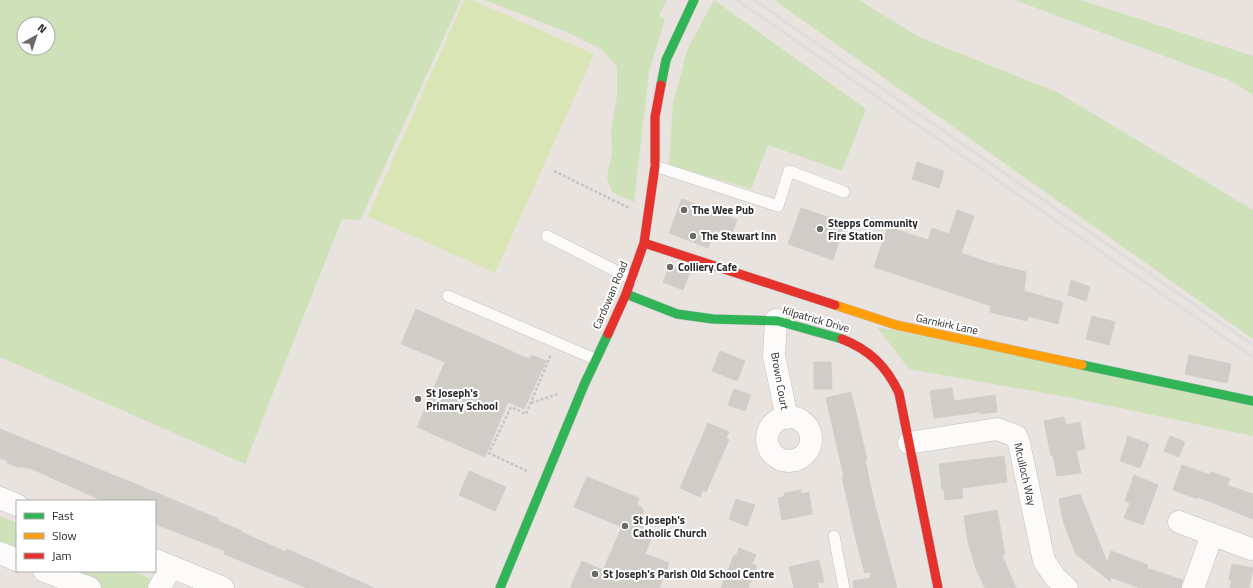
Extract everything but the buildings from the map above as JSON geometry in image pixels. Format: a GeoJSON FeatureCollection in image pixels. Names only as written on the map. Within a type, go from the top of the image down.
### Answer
{"type":"FeatureCollection","features":[{"type":"Feature","properties":{"kind":"street","name":"Cardowan Road"},"geometry":{"type":"LineString","coordinates":[[500,588],[544,478],[595,359],[626,294],[644,244],[656,166],[655,117],[666,60],[686,14],[694,0]]}},
{"type":"Feature","properties":{"kind":"street","name":"Garnkirk Lane"},"geometry":{"type":"LineString","coordinates":[[644,244],[896,325],[1253,401]]}},
{"type":"Feature","properties":{"kind":"street","name":"Kilpatrick Drive"},"geometry":{"type":"LineString","coordinates":[[626,294],[677,314],[720,320],[776,320],[836,336],[855,343],[876,358],[891,375],[899,393],[938,588]]}},
{"type":"Feature","properties":{"kind":"street","name":"Brown Court"},"geometry":{"type":"LineString","coordinates":[[776,320],[774,356],[787,418]]}},
{"type":"Feature","properties":{"kind":"street","name":"Mculloch Way"},"geometry":{"type":"LineString","coordinates":[[909,443],[997,429],[1016,436],[1019,443],[1044,561],[1055,577],[1067,588]]}},
{"type":"Feature","properties":{"kind":"street"},"geometry":{"type":"LineString","coordinates":[[0,498],[16,505]]}},
{"type":"Feature","properties":{"kind":"street"},"geometry":{"type":"LineString","coordinates":[[1179,522],[1252,550]]}},
{"type":"Feature","properties":{"kind":"street"},"geometry":{"type":"LineString","coordinates":[[1194,588],[1212,535]]}},
{"type":"Feature","properties":{"kind":"street"},"geometry":{"type":"LineString","coordinates":[[0,553],[16,560]]}},
{"type":"Feature","properties":{"kind":"street"},"geometry":{"type":"LineString","coordinates":[[159,588],[164,564],[224,588]]}},
{"type":"Feature","properties":{"kind":"street"},"geometry":{"type":"LineString","coordinates":[[47,572],[90,588]]}},
{"type":"Feature","properties":{"kind":"lane"},"geometry":{"type":"LineString","coordinates":[[656,166],[778,206],[789,171],[844,192]]}},
{"type":"Feature","properties":{"kind":"lane"},"geometry":{"type":"LineString","coordinates":[[547,236],[632,279]]}},
{"type":"Feature","properties":{"kind":"lane"},"geometry":{"type":"LineString","coordinates":[[448,296],[595,359]]}},
{"type":"Feature","properties":{"kind":"lane"},"geometry":{"type":"LineString","coordinates":[[834,536],[844,588]]}},
{"type":"Feature","properties":{"kind":"path"},"geometry":{"type":"LineString","coordinates":[[554,171],[649,218]]}},
{"type":"Feature","properties":{"kind":"path"},"geometry":{"type":"LineString","coordinates":[[544,478],[490,453],[511,407],[526,414],[556,343]]}},
{"type":"Feature","properties":{"kind":"green space"},"geometry":{"type":"Polygon","coordinates":[[[0,0],[461,0],[360,220],[342,219],[245,464],[0,357],[0,0]]]}},
{"type":"Feature","properties":{"kind":"green space"},"geometry":{"type":"Polygon","coordinates":[[[464,0],[472,0],[594,54],[495,273],[368,216],[464,0]]]}},
{"type":"Feature","properties":{"kind":"green space"},"geometry":{"type":"Polygon","coordinates":[[[484,0],[667,0],[659,16],[665,19],[649,72],[634,202],[612,192],[607,178],[612,152],[611,132],[617,95],[617,67],[601,49],[567,32],[484,0]]]}},
{"type":"Feature","properties":{"kind":"green space"},"geometry":{"type":"Polygon","coordinates":[[[714,0],[866,109],[842,171],[768,145],[751,189],[669,165],[673,103],[688,48],[714,0]]]}},
{"type":"Feature","properties":{"kind":"green space"},"geometry":{"type":"Polygon","coordinates":[[[774,0],[859,0],[919,37],[1057,92],[1253,210],[1253,339],[774,0]]]}},
{"type":"Feature","properties":{"kind":"green space"},"geometry":{"type":"Polygon","coordinates":[[[1015,0],[1081,0],[1253,56],[1253,95],[1231,81],[1015,0]]]}},
{"type":"Feature","properties":{"kind":"green space"},"geometry":{"type":"Polygon","coordinates":[[[877,327],[1253,404],[1253,436],[1072,398],[909,369],[877,327]]]}},
{"type":"Feature","properties":{"kind":"green space"},"geometry":{"type":"Polygon","coordinates":[[[0,516],[16,523],[16,556],[0,548],[0,516]]]}},
{"type":"Feature","properties":{"kind":"green space"},"geometry":{"type":"Polygon","coordinates":[[[59,572],[134,572],[152,579],[151,585],[147,588],[100,588],[59,572]]]}},
{"type":"Feature","properties":{"kind":"railway"},"geometry":{"type":"LineString","coordinates":[[737,0],[1253,357]]}},
{"type":"Feature","properties":{"kind":"railway"},"geometry":{"type":"LineString","coordinates":[[754,0],[1253,345]]}},
{"type":"Feature","properties":{"kind":"traffic: fast"},"geometry":{"type":"LineString","coordinates":[[661,85],[666,60],[694,0]]}},
{"type":"Feature","properties":{"kind":"traffic: fast"},"geometry":{"type":"LineString","coordinates":[[626,294],[677,314],[713,319],[778,321],[842,339]]}},
{"type":"Feature","properties":{"kind":"traffic: fast"},"geometry":{"type":"LineString","coordinates":[[500,588],[584,385],[608,334]]}},
{"type":"Feature","properties":{"kind":"traffic: fast"},"geometry":{"type":"LineString","coordinates":[[1082,365],[1253,401]]}},
{"type":"Feature","properties":{"kind":"traffic: slow"},"geometry":{"type":"LineString","coordinates":[[835,305],[896,325],[1082,365]]}},
{"type":"Feature","properties":{"kind":"traffic: jam"},"geometry":{"type":"LineString","coordinates":[[608,334],[626,294],[644,243],[655,166],[655,117],[661,85]]}},
{"type":"Feature","properties":{"kind":"traffic: jam"},"geometry":{"type":"LineString","coordinates":[[644,243],[835,305]]}},
{"type":"Feature","properties":{"kind":"traffic: jam"},"geometry":{"type":"LineString","coordinates":[[842,339],[861,348],[876,360],[889,375],[899,393],[938,588]]}},
{"type":"Feature","properties":{"kind":"place","name":"The Wee Pub"},"geometry":{"type":"Point","coordinates":[684,210]}},
{"type":"Feature","properties":{"kind":"place","name":"Stepps Community Fire Station"},"geometry":{"type":"Point","coordinates":[820,229]}},
{"type":"Feature","properties":{"kind":"place","name":"The Stewart Inn"},"geometry":{"type":"Point","coordinates":[693,236]}},
{"type":"Feature","properties":{"kind":"place","name":"Colliery Cafe"},"geometry":{"type":"Point","coordinates":[670,267]}},
{"type":"Feature","properties":{"kind":"place","name":"St Joseph's Primary School"},"geometry":{"type":"Point","coordinates":[418,399]}},
{"type":"Feature","properties":{"kind":"place","name":"St Joseph's Catholic Church"},"geometry":{"type":"Point","coordinates":[625,526]}},
{"type":"Feature","properties":{"kind":"place","name":"St Joseph's Parish Old School Centre"},"geometry":{"type":"Point","coordinates":[595,574]}}]}
